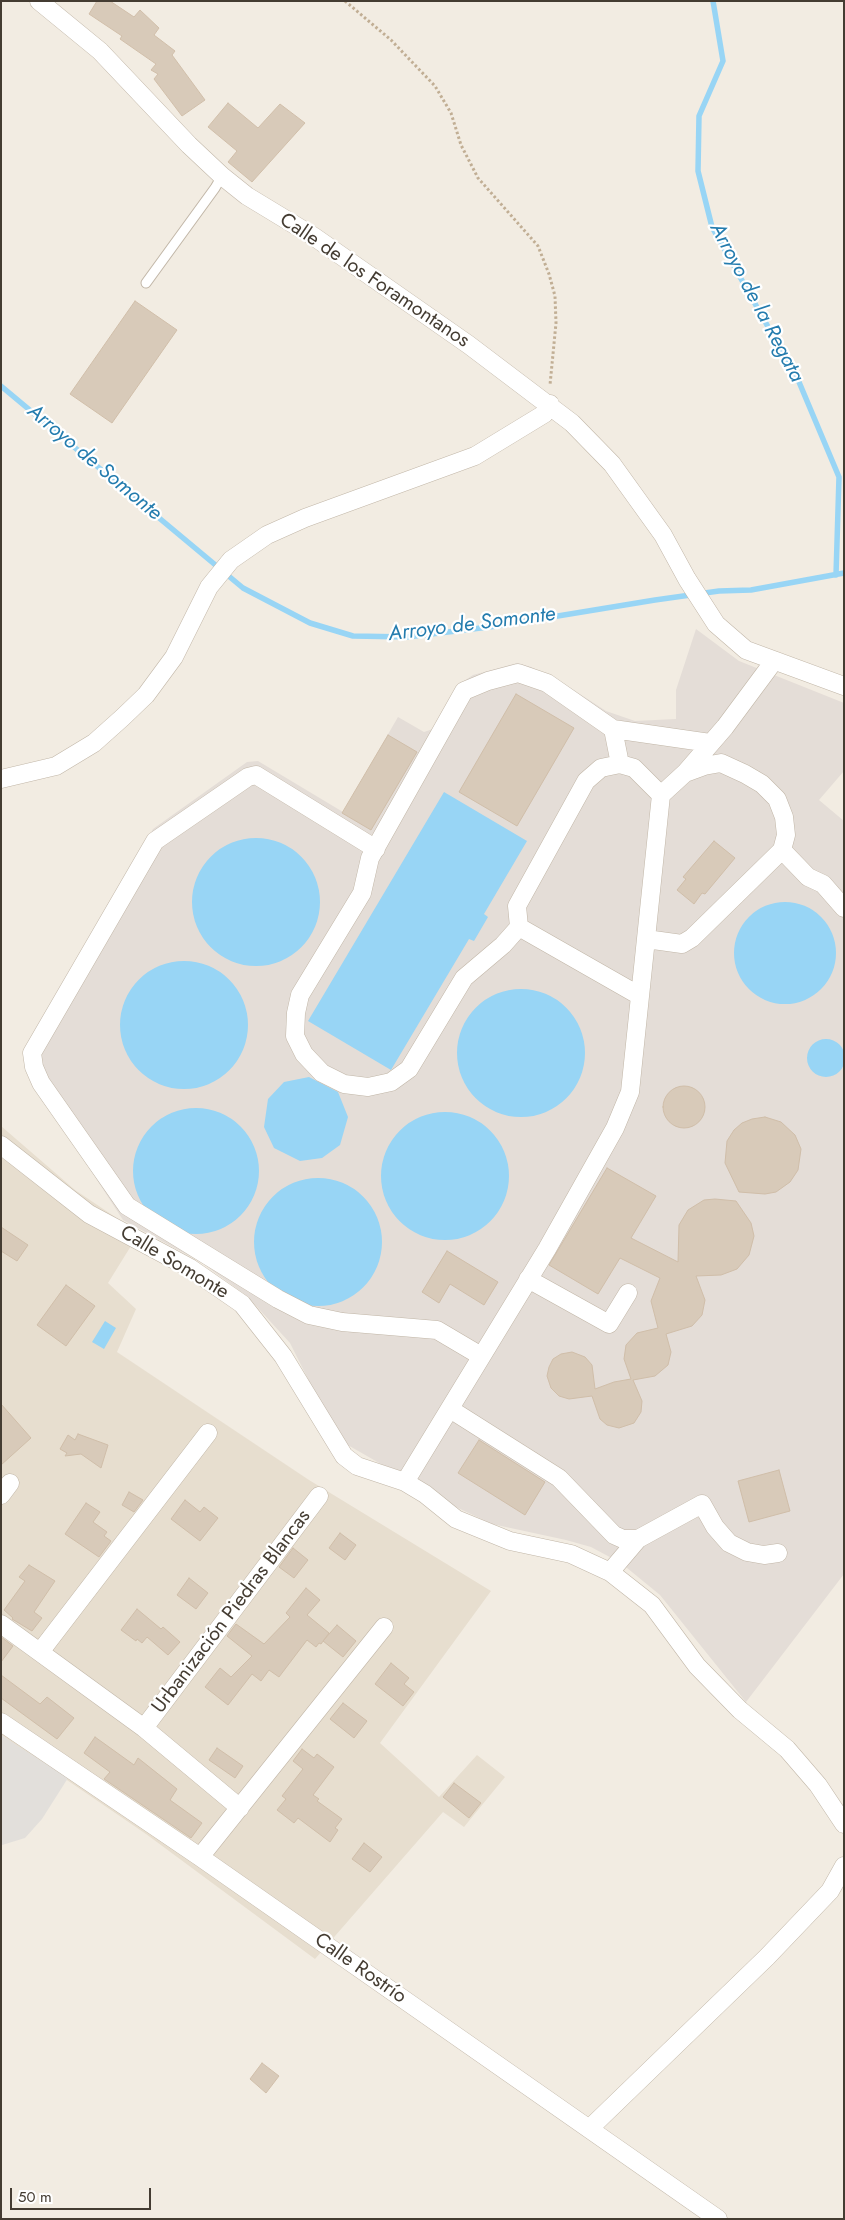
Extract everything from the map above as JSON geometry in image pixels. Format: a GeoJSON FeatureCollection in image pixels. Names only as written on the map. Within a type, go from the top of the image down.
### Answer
{"type":"FeatureCollection","features":[{"type":"Feature","properties":{"kind":"street","name":"Calle de los Foramontanos"},"geometry":{"type":"LineString","coordinates":[[39,1],[100,51],[183,139],[222,176],[247,196],[312,236],[468,344],[550,404],[572,423],[612,464],[663,535],[687,579],[716,624],[746,650],[844,686]]}},
{"type":"Feature","properties":{"kind":"street"},"geometry":{"type":"LineString","coordinates":[[1,779],[56,766],[94,743],[122,718],[146,695],[174,657],[210,587],[231,560],[267,535],[306,518],[475,456],[544,414],[550,404]]}},
{"type":"Feature","properties":{"kind":"street"},"geometry":{"type":"LineString","coordinates":[[405,1482],[528,1279],[615,1128],[630,1092],[661,795],[685,773],[725,728],[774,661]]}},
{"type":"Feature","properties":{"kind":"street"},"geometry":{"type":"LineString","coordinates":[[661,795],[634,768],[620,764],[602,768],[586,781],[517,906],[519,927],[503,946],[464,978],[409,1069],[391,1082],[368,1087],[344,1084],[322,1073],[304,1054],[296,1036],[296,1013],[300,995],[362,893],[370,858],[464,691],[518,673],[547,683],[613,729],[710,743]]}},
{"type":"Feature","properties":{"kind":"street"},"geometry":{"type":"LineString","coordinates":[[613,729],[620,764]]}},
{"type":"Feature","properties":{"kind":"street"},"geometry":{"type":"LineString","coordinates":[[646,939],[682,944],[692,938],[782,850],[786,835],[784,817],[777,799],[762,784],[721,763],[704,766],[685,773]]}},
{"type":"Feature","properties":{"kind":"street"},"geometry":{"type":"LineString","coordinates":[[376,849],[256,776],[248,777],[155,841],[32,1054],[34,1067],[41,1083],[127,1206],[278,1299],[309,1315],[342,1322],[437,1330],[481,1356]]}},
{"type":"Feature","properties":{"kind":"street"},"geometry":{"type":"LineString","coordinates":[[782,850],[808,877],[823,884],[844,908]]}},
{"type":"Feature","properties":{"kind":"street"},"geometry":{"type":"LineString","coordinates":[[519,927],[640,996]]}},
{"type":"Feature","properties":{"kind":"street","name":"Calle Somonte"},"geometry":{"type":"LineString","coordinates":[[1,1145],[89,1214],[190,1268],[242,1304],[283,1356],[344,1456],[357,1466],[405,1482],[425,1494],[456,1519],[510,1541],[571,1554],[610,1572],[652,1605],[697,1666],[740,1710],[787,1748],[818,1785],[844,1824]]}},
{"type":"Feature","properties":{"kind":"street"},"geometry":{"type":"LineString","coordinates":[[528,1279],[609,1324],[628,1293]]}},
{"type":"Feature","properties":{"kind":"street"},"geometry":{"type":"LineString","coordinates":[[450,1409],[559,1478],[614,1534],[624,1539],[638,1539]]}},
{"type":"Feature","properties":{"kind":"street"},"geometry":{"type":"LineString","coordinates":[[40,1652],[208,1433]]}},
{"type":"Feature","properties":{"kind":"street","name":"Urbanización Piedras Blancas"},"geometry":{"type":"LineString","coordinates":[[144,1728],[319,1496]]}},
{"type":"Feature","properties":{"kind":"street"},"geometry":{"type":"LineString","coordinates":[[610,1572],[638,1539],[702,1504],[715,1527],[729,1543],[747,1552],[778,1553]]}},
{"type":"Feature","properties":{"kind":"street","name":"Urbanización Piedras Blancas"},"geometry":{"type":"LineString","coordinates":[[1,1624],[144,1728],[240,1808]]}},
{"type":"Feature","properties":{"kind":"street"},"geometry":{"type":"LineString","coordinates":[[200,1857],[384,1627]]}},
{"type":"Feature","properties":{"kind":"street","name":"Calle Rostrío"},"geometry":{"type":"LineString","coordinates":[[1,1722],[200,1857],[718,2219]]}},
{"type":"Feature","properties":{"kind":"street"},"geometry":{"type":"LineString","coordinates":[[590,2128],[767,1957],[830,1891],[844,1866]]}},
{"type":"Feature","properties":{"kind":"lane"},"geometry":{"type":"LineString","coordinates":[[146,284],[222,176]]}},
{"type":"Feature","properties":{"kind":"path"},"geometry":{"type":"LineString","coordinates":[[345,1],[404,54],[435,86],[451,113],[461,145],[478,178],[538,246],[555,296],[556,323],[550,404]]}},
{"type":"Feature","properties":{"kind":"shaded area"},"geometry":{"type":"Polygon","coordinates":[[[696,629],[739,661],[844,703],[844,771],[819,800],[844,821],[844,1574],[746,1702],[660,1595],[621,1563],[591,1547],[492,1524],[456,1507],[346,1444],[325,1413],[290,1343],[247,1296],[202,1263],[123,1220],[27,1072],[26,1048],[153,829],[247,762],[258,761],[343,812],[398,717],[424,732],[433,729],[461,683],[473,675],[517,663],[531,667],[563,683],[606,711],[635,721],[676,719],[676,690],[696,629]]]}},
{"type":"Feature","properties":{"kind":"shaded area"},"geometry":{"type":"Polygon","coordinates":[[[1,1126],[75,1190],[139,1233],[108,1283],[136,1309],[117,1352],[309,1480],[491,1591],[380,1743],[439,1797],[477,1755],[505,1777],[464,1827],[443,1812],[315,1959],[146,1834],[1,1735],[1,1126]]]}},
{"type":"Feature","properties":{"kind":"shaded area"},"geometry":{"type":"Polygon","coordinates":[[[1,1735],[68,1778],[42,1819],[25,1838],[2,1845],[1,1735]]]}},
{"type":"Feature","properties":{"kind":"water"},"geometry":{"type":"Polygon","coordinates":[[[444,792],[527,841],[484,914],[488,917],[474,941],[469,939],[391,1070],[308,1021],[444,792]]]}},
{"type":"Feature","properties":{"kind":"water"},"geometry":{"type":"Polygon","coordinates":[[[256,838],[280,843],[301,857],[315,878],[320,902],[315,926],[301,947],[280,961],[256,966],[232,961],[211,947],[197,926],[192,902],[197,878],[211,857],[232,843],[256,838]]]}},
{"type":"Feature","properties":{"kind":"water"},"geometry":{"type":"Polygon","coordinates":[[[785,902],[804,906],[821,917],[832,934],[836,953],[832,972],[821,989],[804,1000],[785,1004],[766,1000],[749,989],[738,972],[734,953],[738,934],[749,917],[766,906],[785,902]]]}},
{"type":"Feature","properties":{"kind":"water"},"geometry":{"type":"Polygon","coordinates":[[[184,961],[208,966],[229,980],[243,1001],[248,1025],[243,1049],[229,1070],[208,1084],[184,1089],[160,1084],[139,1070],[125,1049],[120,1025],[125,1001],[139,980],[160,966],[184,961]]]}},
{"type":"Feature","properties":{"kind":"water"},"geometry":{"type":"Polygon","coordinates":[[[521,989],[545,994],[566,1008],[580,1029],[585,1053],[580,1077],[566,1098],[545,1112],[521,1117],[497,1112],[476,1098],[462,1077],[457,1053],[462,1029],[476,1008],[497,994],[521,989]]]}},
{"type":"Feature","properties":{"kind":"water"},"geometry":{"type":"Polygon","coordinates":[[[826,1039],[840,1044],[845,1058],[840,1072],[826,1077],[812,1072],[807,1058],[812,1044],[826,1039]]]}},
{"type":"Feature","properties":{"kind":"water"},"geometry":{"type":"Polygon","coordinates":[[[309,1077],[338,1092],[348,1117],[340,1145],[322,1158],[300,1161],[274,1148],[264,1127],[268,1099],[284,1082],[309,1077]]]}},
{"type":"Feature","properties":{"kind":"water"},"geometry":{"type":"Polygon","coordinates":[[[196,1108],[220,1113],[240,1127],[254,1147],[259,1171],[254,1195],[240,1215],[220,1229],[196,1234],[172,1229],[152,1215],[138,1195],[133,1171],[138,1147],[152,1127],[172,1113],[196,1108]]]}},
{"type":"Feature","properties":{"kind":"water"},"geometry":{"type":"Polygon","coordinates":[[[445,1112],[469,1117],[490,1131],[504,1152],[509,1176],[504,1200],[490,1221],[469,1235],[445,1240],[421,1235],[400,1221],[386,1200],[381,1176],[386,1152],[400,1131],[421,1117],[445,1112]]]}},
{"type":"Feature","properties":{"kind":"water"},"geometry":{"type":"Polygon","coordinates":[[[318,1178],[342,1183],[363,1197],[377,1218],[382,1242],[377,1266],[363,1287],[342,1301],[318,1306],[294,1301],[273,1287],[259,1266],[254,1242],[259,1218],[273,1197],[294,1183],[318,1178]]]}},
{"type":"Feature","properties":{"kind":"water"},"geometry":{"type":"Polygon","coordinates":[[[105,1321],[116,1328],[104,1349],[92,1342],[105,1321]]]}},
{"type":"Feature","properties":{"kind":"building"},"geometry":{"type":"Polygon","coordinates":[[[97,1],[110,1],[134,17],[140,10],[159,28],[154,35],[175,51],[172,55],[205,100],[182,116],[154,79],[158,74],[151,70],[156,64],[120,39],[122,36],[89,14],[97,1]]]}},
{"type":"Feature","properties":{"kind":"building"},"geometry":{"type":"Polygon","coordinates":[[[228,103],[258,128],[280,104],[305,123],[252,182],[228,162],[237,151],[208,127],[228,103]]]}},
{"type":"Feature","properties":{"kind":"building"},"geometry":{"type":"Polygon","coordinates":[[[135,301],[177,330],[112,423],[70,394],[135,301]]]}},
{"type":"Feature","properties":{"kind":"building"},"geometry":{"type":"Polygon","coordinates":[[[516,694],[574,728],[517,826],[459,792],[516,694]]]}},
{"type":"Feature","properties":{"kind":"building"},"geometry":{"type":"Polygon","coordinates":[[[388,735],[417,752],[371,830],[342,813],[388,735]]]}},
{"type":"Feature","properties":{"kind":"building"},"geometry":{"type":"Polygon","coordinates":[[[714,841],[735,858],[705,894],[702,893],[694,904],[677,890],[686,879],[683,877],[714,841]]]}},
{"type":"Feature","properties":{"kind":"building"},"geometry":{"type":"Polygon","coordinates":[[[688,1086],[696,1089],[702,1095],[705,1107],[702,1119],[696,1125],[680,1128],[672,1125],[666,1119],[663,1103],[666,1095],[672,1089],[688,1086]]]}},
{"type":"Feature","properties":{"kind":"building"},"geometry":{"type":"Polygon","coordinates":[[[765,1117],[781,1122],[795,1135],[801,1149],[798,1170],[790,1182],[776,1192],[765,1194],[739,1192],[725,1163],[727,1141],[734,1130],[742,1123],[765,1117]]]}},
{"type":"Feature","properties":{"kind":"building"},"geometry":{"type":"Polygon","coordinates":[[[607,1168],[656,1196],[631,1238],[678,1262],[679,1225],[688,1210],[704,1200],[736,1201],[751,1223],[754,1236],[749,1255],[737,1269],[721,1275],[696,1276],[705,1300],[702,1315],[692,1326],[666,1334],[671,1352],[668,1365],[655,1376],[633,1380],[642,1401],[641,1412],[634,1423],[619,1428],[607,1425],[600,1419],[592,1396],[569,1399],[559,1396],[551,1388],[547,1376],[553,1359],[561,1354],[572,1352],[585,1357],[592,1365],[595,1389],[614,1382],[631,1379],[624,1359],[626,1345],[637,1333],[658,1328],[651,1301],[660,1278],[620,1258],[598,1294],[549,1265],[607,1168]]]}},
{"type":"Feature","properties":{"kind":"building"},"geometry":{"type":"Polygon","coordinates":[[[1,1227],[28,1245],[17,1261],[1,1251],[1,1227]]]}},
{"type":"Feature","properties":{"kind":"building"},"geometry":{"type":"Polygon","coordinates":[[[447,1251],[498,1282],[484,1305],[450,1284],[439,1303],[422,1292],[447,1251]]]}},
{"type":"Feature","properties":{"kind":"building"},"geometry":{"type":"Polygon","coordinates":[[[66,1285],[95,1306],[66,1346],[37,1325],[66,1285]]]}},
{"type":"Feature","properties":{"kind":"building"},"geometry":{"type":"Polygon","coordinates":[[[1,1404],[31,1438],[1,1465],[1,1404]]]}},
{"type":"Feature","properties":{"kind":"building"},"geometry":{"type":"Polygon","coordinates":[[[78,1434],[108,1445],[101,1468],[81,1454],[65,1456],[67,1453],[60,1449],[68,1435],[75,1440],[78,1434]]]}},
{"type":"Feature","properties":{"kind":"building"},"geometry":{"type":"Polygon","coordinates":[[[479,1440],[545,1482],[525,1515],[458,1473],[479,1440]]]}},
{"type":"Feature","properties":{"kind":"building"},"geometry":{"type":"Polygon","coordinates":[[[779,1470],[790,1511],[749,1522],[738,1481],[779,1470]]]}},
{"type":"Feature","properties":{"kind":"building"},"geometry":{"type":"Polygon","coordinates":[[[129,1492],[143,1500],[134,1512],[122,1505],[129,1492]]]}},
{"type":"Feature","properties":{"kind":"building"},"geometry":{"type":"Polygon","coordinates":[[[185,1500],[200,1512],[204,1507],[218,1518],[200,1541],[171,1519],[185,1500]]]}},
{"type":"Feature","properties":{"kind":"building"},"geometry":{"type":"Polygon","coordinates":[[[86,1503],[100,1512],[93,1522],[107,1532],[104,1536],[111,1541],[99,1557],[65,1534],[86,1503]]]}},
{"type":"Feature","properties":{"kind":"building"},"geometry":{"type":"Polygon","coordinates":[[[340,1533],[356,1545],[345,1560],[329,1548],[340,1533]]]}},
{"type":"Feature","properties":{"kind":"building"},"geometry":{"type":"Polygon","coordinates":[[[293,1548],[308,1560],[294,1578],[279,1567],[293,1548]]]}},
{"type":"Feature","properties":{"kind":"building"},"geometry":{"type":"Polygon","coordinates":[[[29,1565],[55,1581],[34,1612],[42,1618],[32,1631],[12,1619],[4,1610],[25,1581],[19,1577],[29,1565]]]}},
{"type":"Feature","properties":{"kind":"building"},"geometry":{"type":"Polygon","coordinates":[[[189,1578],[208,1593],[196,1609],[177,1595],[189,1578]]]}},
{"type":"Feature","properties":{"kind":"building"},"geometry":{"type":"Polygon","coordinates":[[[306,1588],[320,1600],[307,1615],[329,1633],[321,1644],[319,1643],[316,1647],[307,1640],[279,1677],[269,1670],[261,1681],[252,1674],[228,1705],[205,1687],[220,1668],[231,1677],[252,1656],[227,1636],[236,1624],[264,1644],[290,1617],[286,1613],[306,1588]]]}},
{"type":"Feature","properties":{"kind":"building"},"geometry":{"type":"Polygon","coordinates":[[[137,1609],[161,1629],[163,1627],[180,1642],[168,1655],[147,1637],[142,1643],[121,1630],[137,1609]]]}},
{"type":"Feature","properties":{"kind":"building"},"geometry":{"type":"Polygon","coordinates":[[[337,1625],[356,1641],[343,1657],[323,1641],[337,1625]]]}},
{"type":"Feature","properties":{"kind":"building"},"geometry":{"type":"Polygon","coordinates":[[[1,1637],[13,1646],[1,1662],[1,1637]]]}},
{"type":"Feature","properties":{"kind":"building"},"geometry":{"type":"Polygon","coordinates":[[[391,1663],[409,1678],[404,1684],[414,1692],[403,1706],[375,1684],[391,1663]]]}},
{"type":"Feature","properties":{"kind":"building"},"geometry":{"type":"Polygon","coordinates":[[[1,1675],[40,1704],[47,1697],[74,1718],[57,1739],[1,1698],[1,1675]]]}},
{"type":"Feature","properties":{"kind":"building"},"geometry":{"type":"Polygon","coordinates":[[[343,1703],[367,1721],[354,1738],[330,1719],[343,1703]]]}},
{"type":"Feature","properties":{"kind":"building"},"geometry":{"type":"Polygon","coordinates":[[[95,1737],[134,1765],[138,1758],[177,1789],[170,1800],[202,1823],[191,1838],[104,1779],[110,1772],[84,1753],[95,1737]]]}},
{"type":"Feature","properties":{"kind":"building"},"geometry":{"type":"Polygon","coordinates":[[[217,1748],[243,1766],[235,1778],[209,1760],[217,1748]]]}},
{"type":"Feature","properties":{"kind":"building"},"geometry":{"type":"Polygon","coordinates":[[[302,1749],[314,1758],[317,1754],[334,1767],[313,1795],[319,1799],[317,1801],[342,1819],[335,1828],[338,1830],[330,1842],[298,1818],[294,1823],[277,1810],[286,1799],[282,1796],[303,1769],[293,1761],[302,1749]]]}},
{"type":"Feature","properties":{"kind":"building"},"geometry":{"type":"Polygon","coordinates":[[[454,1783],[481,1803],[469,1818],[443,1797],[454,1783]]]}},
{"type":"Feature","properties":{"kind":"building"},"geometry":{"type":"Polygon","coordinates":[[[364,1843],[382,1857],[370,1872],[352,1859],[364,1843]]]}},
{"type":"Feature","properties":{"kind":"building"},"geometry":{"type":"Polygon","coordinates":[[[262,2063],[279,2076],[266,2093],[250,2079],[262,2063]]]}},
{"type":"Feature","properties":{"kind":"waterway","name":"Arroyo de la Regata"},"geometry":{"type":"LineString","coordinates":[[713,1],[723,61],[699,116],[698,171],[712,227],[799,382],[839,477],[836,575]]}},
{"type":"Feature","properties":{"kind":"waterway","name":"Arroyo de Somonte"},"geometry":{"type":"LineString","coordinates":[[1,386],[243,588],[310,623],[353,636],[407,637],[497,626],[655,600],[719,591],[751,590],[844,573]]}}]}
